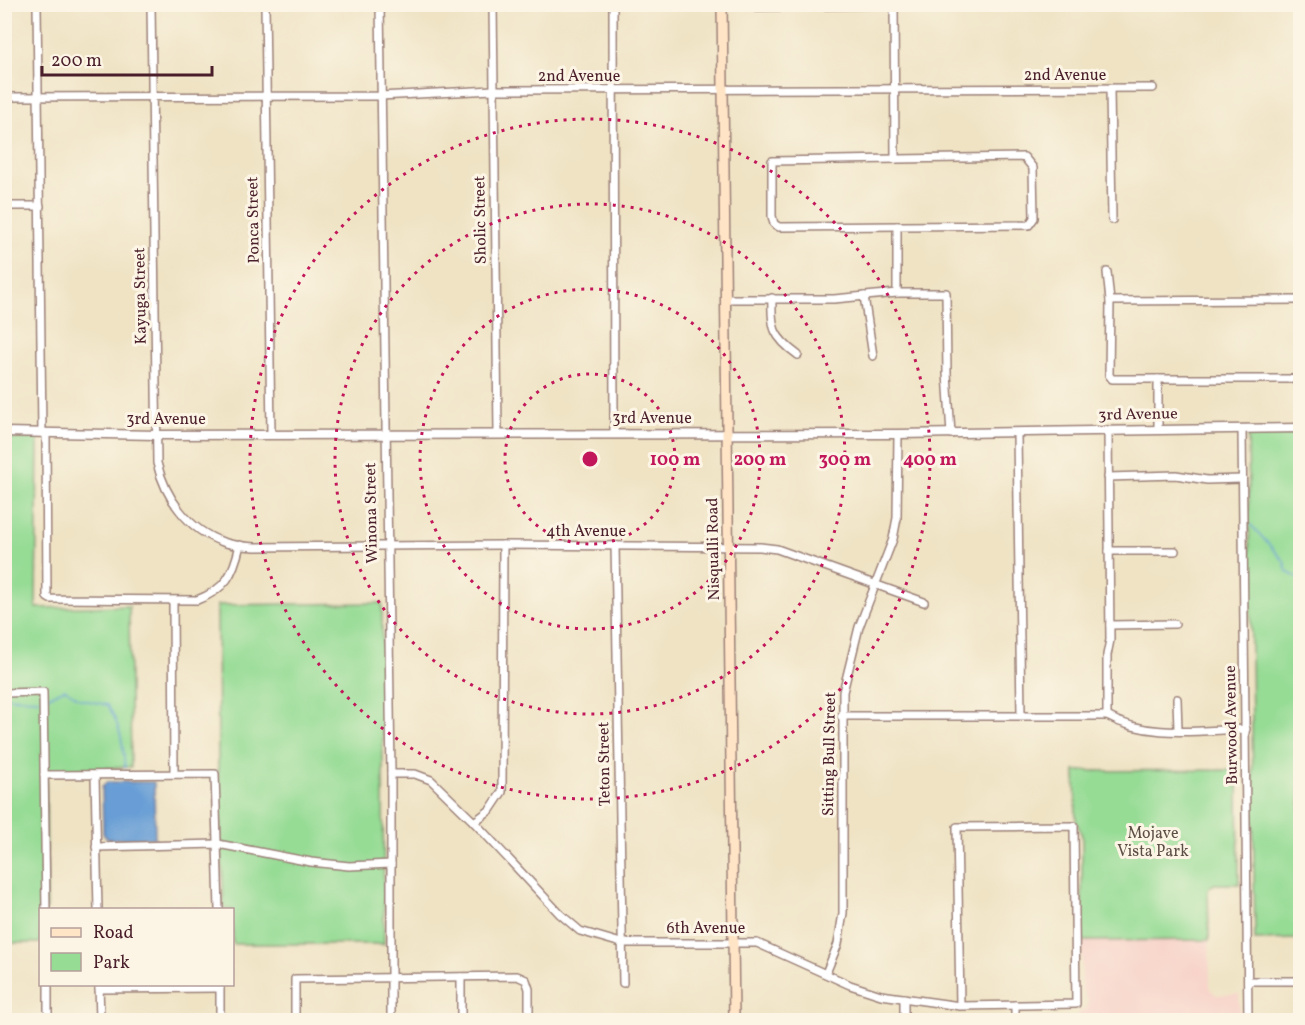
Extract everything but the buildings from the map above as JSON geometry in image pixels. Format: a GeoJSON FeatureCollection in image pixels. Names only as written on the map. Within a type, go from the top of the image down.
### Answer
{"type":"FeatureCollection","features":[{"type":"Feature","properties":{"kind":"main road","name":"Nisqualli Road"},"geometry":{"type":"LineString","coordinates":[[722,4],[734,1020]]}},
{"type":"Feature","properties":{"kind":"street"},"geometry":{"type":"LineString","coordinates":[[37,4],[47,597],[50,599],[197,600],[216,593],[229,578],[240,545]]}},
{"type":"Feature","properties":{"kind":"street","name":"Kayuga Street"},"geometry":{"type":"LineString","coordinates":[[151,4],[156,435],[160,473],[180,511],[208,534],[223,542],[240,545]]}},
{"type":"Feature","properties":{"kind":"street","name":"Ponca Street"},"geometry":{"type":"LineString","coordinates":[[266,4],[271,434]]}},
{"type":"Feature","properties":{"kind":"street","name":"Winona Street"},"geometry":{"type":"LineString","coordinates":[[380,4],[391,774],[392,1020]]}},
{"type":"Feature","properties":{"kind":"street","name":"Sholic Street"},"geometry":{"type":"LineString","coordinates":[[493,4],[498,434]]}},
{"type":"Feature","properties":{"kind":"street"},"geometry":{"type":"LineString","coordinates":[[613,4],[614,434]]}},
{"type":"Feature","properties":{"kind":"street"},"geometry":{"type":"LineString","coordinates":[[756,7],[937,4]]}},
{"type":"Feature","properties":{"kind":"street"},"geometry":{"type":"LineString","coordinates":[[894,5],[895,159]]}},
{"type":"Feature","properties":{"kind":"street","name":"2nd Avenue"},"geometry":{"type":"LineString","coordinates":[[4,97],[380,96],[493,90],[1153,88]]}},
{"type":"Feature","properties":{"kind":"street"},"geometry":{"type":"LineString","coordinates":[[1110,89],[1112,220]]}},
{"type":"Feature","properties":{"kind":"street"},"geometry":{"type":"LineString","coordinates":[[1024,157],[1033,168],[1032,223],[1029,225],[779,227],[774,224],[772,161],[895,159],[1024,157]]}},
{"type":"Feature","properties":{"kind":"street"},"geometry":{"type":"LineString","coordinates":[[4,206],[40,206]]}},
{"type":"Feature","properties":{"kind":"street"},"geometry":{"type":"LineString","coordinates":[[897,226],[897,293]]}},
{"type":"Feature","properties":{"kind":"street"},"geometry":{"type":"LineString","coordinates":[[1107,272],[1110,301],[1110,375],[1112,379],[1300,379]]}},
{"type":"Feature","properties":{"kind":"street"},"geometry":{"type":"LineString","coordinates":[[726,299],[834,299],[897,293],[946,293],[946,373],[951,434]]}},
{"type":"Feature","properties":{"kind":"street"},"geometry":{"type":"LineString","coordinates":[[864,296],[873,356]]}},
{"type":"Feature","properties":{"kind":"street"},"geometry":{"type":"LineString","coordinates":[[772,298],[771,321],[776,335],[798,355]]}},
{"type":"Feature","properties":{"kind":"street"},"geometry":{"type":"LineString","coordinates":[[1110,301],[1300,300]]}},
{"type":"Feature","properties":{"kind":"street"},"geometry":{"type":"LineString","coordinates":[[1158,379],[1158,430]]}},
{"type":"Feature","properties":{"kind":"street","name":"3rd Avenue"},"geometry":{"type":"LineString","coordinates":[[4,432],[156,435],[1017,434],[1108,430],[1300,428]]}},
{"type":"Feature","properties":{"kind":"street","name":"Burwood Avenue"},"geometry":{"type":"LineString","coordinates":[[1242,429],[1248,1020]]}},
{"type":"Feature","properties":{"kind":"street"},"geometry":{"type":"LineString","coordinates":[[1107,716],[1110,625],[1108,430]]}},
{"type":"Feature","properties":{"kind":"street","name":"Sitting Bull Street"},"geometry":{"type":"LineString","coordinates":[[826,973],[838,944],[843,914],[841,717],[843,692],[851,658],[893,539],[897,518],[898,434]]}},
{"type":"Feature","properties":{"kind":"street"},"geometry":{"type":"LineString","coordinates":[[1017,434],[1021,715]]}},
{"type":"Feature","properties":{"kind":"street"},"geometry":{"type":"LineString","coordinates":[[1108,477],[1176,475],[1207,480],[1242,480]]}},
{"type":"Feature","properties":{"kind":"street","name":"4th Avenue"},"geometry":{"type":"LineString","coordinates":[[240,545],[615,545],[777,549],[924,602]]}},
{"type":"Feature","properties":{"kind":"street"},"geometry":{"type":"LineString","coordinates":[[474,822],[490,810],[501,792],[503,545]]}},
{"type":"Feature","properties":{"kind":"street","name":"Teton Street"},"geometry":{"type":"LineString","coordinates":[[615,545],[623,983]]}},
{"type":"Feature","properties":{"kind":"street"},"geometry":{"type":"LineString","coordinates":[[1109,551],[1175,551]]}},
{"type":"Feature","properties":{"kind":"street"},"geometry":{"type":"LineString","coordinates":[[173,601],[174,773]]}},
{"type":"Feature","properties":{"kind":"street"},"geometry":{"type":"LineString","coordinates":[[1110,625],[1175,624]]}},
{"type":"Feature","properties":{"kind":"street"},"geometry":{"type":"LineString","coordinates":[[4,693],[43,692],[46,908]]}},
{"type":"Feature","properties":{"kind":"street"},"geometry":{"type":"LineString","coordinates":[[1177,699],[1178,730]]}},
{"type":"Feature","properties":{"kind":"street"},"geometry":{"type":"LineString","coordinates":[[841,717],[1107,716],[1138,729],[1246,729]]}},
{"type":"Feature","properties":{"kind":"street"},"geometry":{"type":"LineString","coordinates":[[44,776],[215,774],[219,908]]}},
{"type":"Feature","properties":{"kind":"street","name":"6th Avenue"},"geometry":{"type":"LineString","coordinates":[[391,774],[415,774],[431,780],[474,822],[560,914],[580,931],[621,943],[757,943],[850,986],[904,998],[960,1006],[1076,1004],[1074,826],[957,826],[960,1006]]}},
{"type":"Feature","properties":{"kind":"street"},"geometry":{"type":"LineString","coordinates":[[95,776],[98,908]]}},
{"type":"Feature","properties":{"kind":"street"},"geometry":{"type":"LineString","coordinates":[[96,846],[218,844],[311,862],[349,866],[391,864]]}},
{"type":"Feature","properties":{"kind":"street"},"geometry":{"type":"LineString","coordinates":[[295,1020],[295,979],[518,976],[526,980],[529,989],[530,1020]]}},
{"type":"Feature","properties":{"kind":"street"},"geometry":{"type":"LineString","coordinates":[[461,977],[461,1020]]}},
{"type":"Feature","properties":{"kind":"street"},"geometry":{"type":"LineString","coordinates":[[1248,981],[1300,981]]}},
{"type":"Feature","properties":{"kind":"street"},"geometry":{"type":"LineString","coordinates":[[48,986],[48,1020]]}},
{"type":"Feature","properties":{"kind":"street"},"geometry":{"type":"LineString","coordinates":[[100,1020],[99,987],[220,986],[220,1020]]}},
{"type":"Feature","properties":{"kind":"street"},"geometry":{"type":"LineString","coordinates":[[904,998],[904,1020]]}},
{"type":"Feature","properties":{"kind":"street"},"geometry":{"type":"LineString","coordinates":[[1015,1005],[1015,1020]]}},
{"type":"Feature","properties":{"kind":"shaded area"},"geometry":{"type":"Polygon","coordinates":[[[1209,940],[1210,989],[1216,995],[1239,994],[1240,1020],[1078,1020],[1078,1013],[1086,1009],[1088,1001],[1082,989],[1082,941],[1209,940]]]}},
{"type":"Feature","properties":{"kind":"green space"},"geometry":{"type":"Polygon","coordinates":[[[1300,433],[1300,939],[1255,940],[1248,434],[1300,433]]]}},
{"type":"Feature","properties":{"kind":"green space"},"geometry":{"type":"Polygon","coordinates":[[[38,438],[36,608],[129,606],[131,767],[46,771],[47,908],[39,908],[39,943],[5,943],[4,439],[38,438]]]}},
{"type":"Feature","properties":{"kind":"green space"},"geometry":{"type":"Polygon","coordinates":[[[382,603],[384,944],[234,944],[234,908],[224,908],[218,767],[217,605],[382,603]]]}},
{"type":"Feature","properties":{"kind":"green space","name":"Mojave Vista Park"},"geometry":{"type":"Polygon","coordinates":[[[1240,770],[1238,782],[1239,884],[1214,884],[1208,889],[1209,940],[1082,941],[1082,836],[1076,821],[1075,771],[1240,770]]]}},
{"type":"Feature","properties":{"kind":"water"},"geometry":{"type":"Polygon","coordinates":[[[107,782],[154,782],[155,838],[108,839],[103,834],[102,787],[107,782]]]}},
{"type":"Feature","properties":{"kind":"waterway"},"geometry":{"type":"LineString","coordinates":[[1251,525],[1284,561],[1287,572],[1300,579]]}},
{"type":"Feature","properties":{"kind":"waterway"},"geometry":{"type":"LineString","coordinates":[[4,648],[4,661]]}},
{"type":"Feature","properties":{"kind":"waterway"},"geometry":{"type":"LineString","coordinates":[[47,697],[65,689],[80,699],[107,705],[120,735],[125,768]]}},
{"type":"Feature","properties":{"kind":"waterway"},"geometry":{"type":"LineString","coordinates":[[5,696],[39,699]]}}]}
